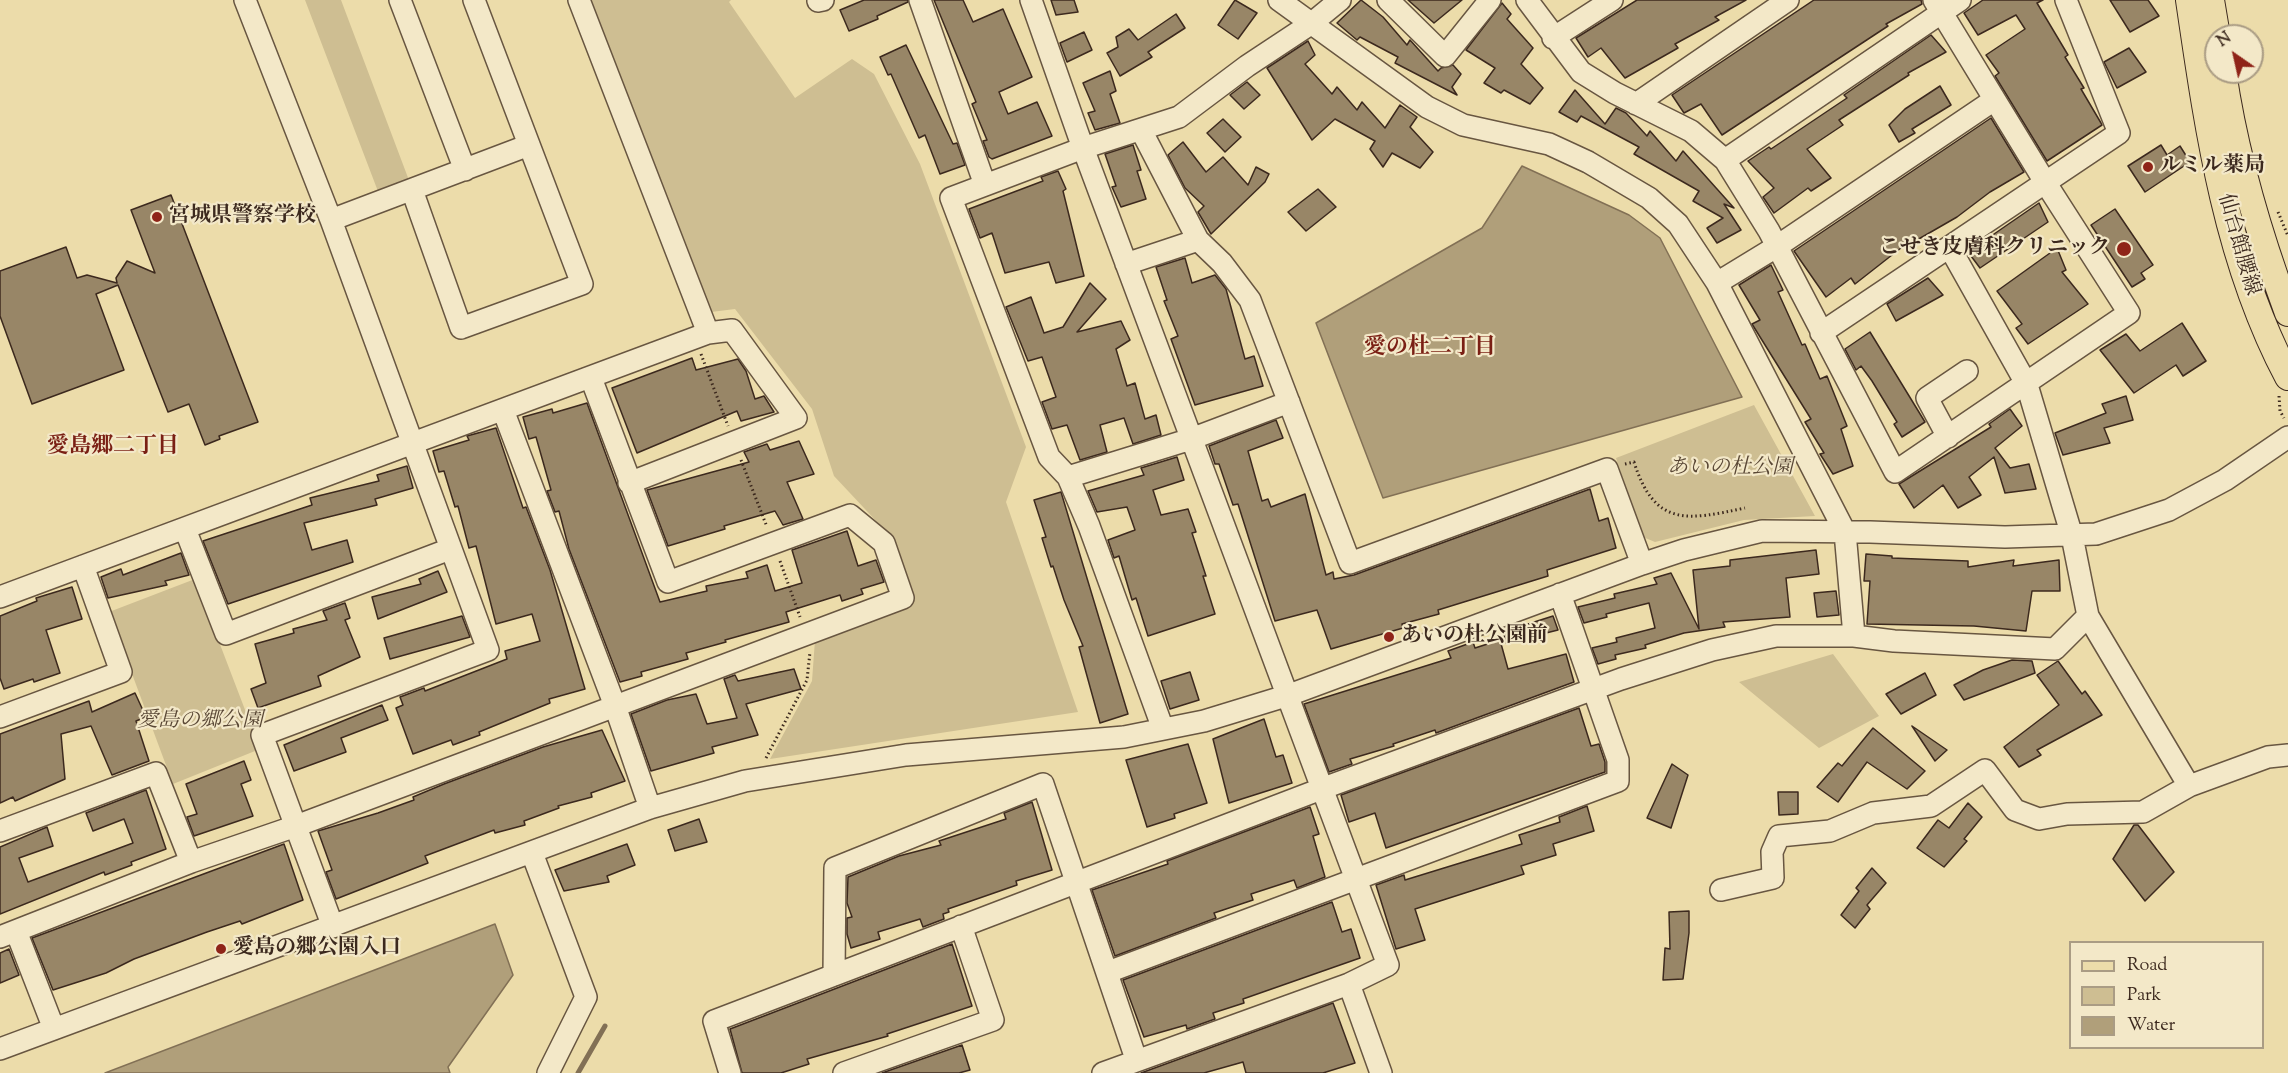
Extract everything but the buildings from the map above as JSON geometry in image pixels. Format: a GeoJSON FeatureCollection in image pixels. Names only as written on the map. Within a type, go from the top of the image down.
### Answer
{"type":"FeatureCollection","features":[{"type":"Feature","properties":{"kind":"main road","name":"仙台館腰線"},"geometry":{"type":"LineString","coordinates":[[2189,0],[2219,183],[2239,259],[2256,309],[2288,377]]}},
{"type":"Feature","properties":{"kind":"main road"},"geometry":{"type":"LineString","coordinates":[[2211,0],[2215,24]]}},
{"type":"Feature","properties":{"kind":"main road","name":"仙台館腰線"},"geometry":{"type":"LineString","coordinates":[[2225,84],[2229,112],[2255,219],[2288,313]]}},
{"type":"Feature","properties":{"kind":"street"},"geometry":{"type":"LineString","coordinates":[[245,0],[331,220],[488,650],[262,735],[333,927]]}},
{"type":"Feature","properties":{"kind":"street"},"geometry":{"type":"LineString","coordinates":[[400,0],[465,170]]}},
{"type":"Feature","properties":{"kind":"street"},"geometry":{"type":"LineString","coordinates":[[412,190],[461,328],[582,284],[474,0]]}},
{"type":"Feature","properties":{"kind":"street"},"geometry":{"type":"LineString","coordinates":[[579,0],[701,335]]}},
{"type":"Feature","properties":{"kind":"street"},"geometry":{"type":"LineString","coordinates":[[920,0],[985,185]]}},
{"type":"Feature","properties":{"kind":"street"},"geometry":{"type":"LineString","coordinates":[[1031,0],[1083,148],[1289,695],[1321,789],[1358,879],[1388,965],[1349,984],[1137,1059],[1104,1073]]}},
{"type":"Feature","properties":{"kind":"street"},"geometry":{"type":"LineString","coordinates":[[1279,0],[1436,112],[1463,125],[1549,144],[1623,181],[1649,198],[1678,224],[1717,283],[1845,532],[1854,636]]}},
{"type":"Feature","properties":{"kind":"street"},"geometry":{"type":"LineString","coordinates":[[1163,729],[1089,526],[1068,477],[1049,457],[951,198],[1083,148],[1179,117],[1247,66],[1312,23],[1340,0]]}},
{"type":"Feature","properties":{"kind":"street"},"geometry":{"type":"LineString","coordinates":[[1388,0],[1445,56],[1490,0]]}},
{"type":"Feature","properties":{"kind":"street"},"geometry":{"type":"LineString","coordinates":[[1527,0],[1553,38],[1581,72],[1636,104],[1691,131],[1725,160],[1769,231],[1895,472],[2027,385],[2129,313],[2044,182],[1938,6]]}},
{"type":"Feature","properties":{"kind":"street"},"geometry":{"type":"LineString","coordinates":[[1553,38],[1612,0]]}},
{"type":"Feature","properties":{"kind":"street"},"geometry":{"type":"LineString","coordinates":[[1636,104],[1788,0]]}},
{"type":"Feature","properties":{"kind":"street"},"geometry":{"type":"LineString","coordinates":[[1725,160],[1938,6],[1960,0]]}},
{"type":"Feature","properties":{"kind":"street"},"geometry":{"type":"LineString","coordinates":[[1821,333],[1950,249],[2044,182],[2119,133],[2066,0]]}},
{"type":"Feature","properties":{"kind":"street"},"geometry":{"type":"LineString","coordinates":[[1717,283],[1776,247],[1994,100]]}},
{"type":"Feature","properties":{"kind":"street"},"geometry":{"type":"LineString","coordinates":[[1142,130],[1198,240],[1222,264],[1250,300],[1350,563],[1607,469],[1642,564]]}},
{"type":"Feature","properties":{"kind":"street"},"geometry":{"type":"LineString","coordinates":[[331,220],[529,145]]}},
{"type":"Feature","properties":{"kind":"street"},"geometry":{"type":"LineString","coordinates":[[1126,264],[1198,240]]}},
{"type":"Feature","properties":{"kind":"street"},"geometry":{"type":"LineString","coordinates":[[1950,249],[2027,385],[2072,536],[2088,616],[2188,786]]}},
{"type":"Feature","properties":{"kind":"street"},"geometry":{"type":"LineString","coordinates":[[0,597],[701,335],[732,330],[796,418],[629,483]]}},
{"type":"Feature","properties":{"kind":"street"},"geometry":{"type":"LineString","coordinates":[[1948,437],[1927,398],[1967,371]]}},
{"type":"Feature","properties":{"kind":"street"},"geometry":{"type":"LineString","coordinates":[[54,1029],[8,934],[191,862],[296,826],[903,598],[884,543],[850,515],[668,582],[591,378]]}},
{"type":"Feature","properties":{"kind":"street"},"geometry":{"type":"LineString","coordinates":[[1068,477],[1191,439],[1289,402]]}},
{"type":"Feature","properties":{"kind":"street"},"geometry":{"type":"LineString","coordinates":[[503,410],[615,706],[650,808]]}},
{"type":"Feature","properties":{"kind":"street"},"geometry":{"type":"LineString","coordinates":[[0,1049],[650,808],[755,780],[906,755],[1124,737],[1204,721],[1289,695],[1642,564],[1684,550],[1762,531],[1948,536],[2096,534],[2169,510],[2225,480],[2288,437]]}},
{"type":"Feature","properties":{"kind":"street"},"geometry":{"type":"LineString","coordinates":[[185,529],[226,634],[450,549]]}},
{"type":"Feature","properties":{"kind":"street"},"geometry":{"type":"LineString","coordinates":[[0,717],[122,672],[83,566]]}},
{"type":"Feature","properties":{"kind":"street"},"geometry":{"type":"LineString","coordinates":[[1108,972],[1618,781],[1618,760],[1560,594]]}},
{"type":"Feature","properties":{"kind":"street"},"geometry":{"type":"LineString","coordinates":[[730,1073],[714,1021],[1321,789],[1685,658],[1776,636],[1854,636],[1894,641],[2055,648],[2088,616]]}},
{"type":"Feature","properties":{"kind":"street"},"geometry":{"type":"LineString","coordinates":[[1721,890],[1773,879],[1772,852],[1779,836],[1830,831],[1873,813],[1931,806],[1984,770],[2015,810],[2039,819],[2067,814],[2143,812],[2188,786],[2268,757],[2288,755]]}},
{"type":"Feature","properties":{"kind":"street"},"geometry":{"type":"LineString","coordinates":[[0,831],[156,773],[191,862]]}},
{"type":"Feature","properties":{"kind":"street"},"geometry":{"type":"LineString","coordinates":[[834,975],[835,868],[1043,784],[1137,1059]]}},
{"type":"Feature","properties":{"kind":"street"},"geometry":{"type":"LineString","coordinates":[[532,853],[586,997],[548,1073]]}},
{"type":"Feature","properties":{"kind":"street"},"geometry":{"type":"LineString","coordinates":[[844,1073],[993,1020],[961,926]]}},
{"type":"Feature","properties":{"kind":"street"},"geometry":{"type":"LineString","coordinates":[[1349,984],[1376,1072]]}},
{"type":"Feature","properties":{"kind":"path"},"geometry":{"type":"LineString","coordinates":[[701,335],[735,442],[811,644],[807,680],[755,780]]}},
{"type":"Feature","properties":{"kind":"path"},"geometry":{"type":"LineString","coordinates":[[1634,462],[1648,496],[1674,514],[1703,517],[1745,508]]}},
{"type":"Feature","properties":{"kind":"green space"},"geometry":{"type":"Polygon","coordinates":[[[305,0],[341,0],[410,183],[379,194],[305,0]]]}},
{"type":"Feature","properties":{"kind":"green space"},"geometry":{"type":"Polygon","coordinates":[[[589,0],[731,0],[729,2],[795,98],[852,59],[874,74],[920,164],[1026,447],[1006,502],[1078,712],[770,759],[812,681],[815,640],[913,603],[894,540],[834,476],[812,409],[735,309],[711,312],[589,0]]]}},
{"type":"Feature","properties":{"kind":"green space","name":"あいの杜公園"},"geometry":{"type":"Polygon","coordinates":[[[1754,405],[1815,516],[1744,520],[1655,542],[1643,537],[1616,458],[1754,405]]]}},
{"type":"Feature","properties":{"kind":"green space","name":"愛島の郷公園"},"geometry":{"type":"Polygon","coordinates":[[[195,579],[260,749],[173,784],[109,612],[195,579]]]}},
{"type":"Feature","properties":{"kind":"green space"},"geometry":{"type":"Polygon","coordinates":[[[1833,654],[1879,716],[1819,748],[1739,682],[1833,654]]]}},
{"type":"Feature","properties":{"kind":"water"},"geometry":{"type":"Polygon","coordinates":[[[1522,166],[1629,215],[1660,238],[1742,397],[1383,498],[1316,323],[1482,228],[1522,166]]]}},
{"type":"Feature","properties":{"kind":"water"},"geometry":{"type":"Polygon","coordinates":[[[495,924],[513,975],[448,1067],[450,1073],[105,1073],[495,924]]]}},
{"type":"Feature","properties":{"kind":"waterway"},"geometry":{"type":"LineString","coordinates":[[578,1073],[605,1026]]}},
{"type":"Feature","properties":{"kind":"place","name":"ルミル薬局"},"geometry":{"type":"Point","coordinates":[2148,167]}},
{"type":"Feature","properties":{"kind":"place","name":"宮城県警察学校"},"geometry":{"type":"Point","coordinates":[157,217]}},
{"type":"Feature","properties":{"kind":"place","name":"こせき皮膚科クリニック"},"geometry":{"type":"Point","coordinates":[2124,249]}},
{"type":"Feature","properties":{"kind":"place","name":"あいの杜公園前"},"geometry":{"type":"Point","coordinates":[1389,637]}},
{"type":"Feature","properties":{"kind":"place","name":"愛島の郷公園入口"},"geometry":{"type":"Point","coordinates":[221,949]}},
{"type":"Feature","properties":{"kind":"district","name":"愛の杜二丁目"},"geometry":{"type":"Point","coordinates":[1430,349]}},
{"type":"Feature","properties":{"kind":"district","name":"愛島郷二丁目"},"geometry":{"type":"Point","coordinates":[113,448]}}]}
